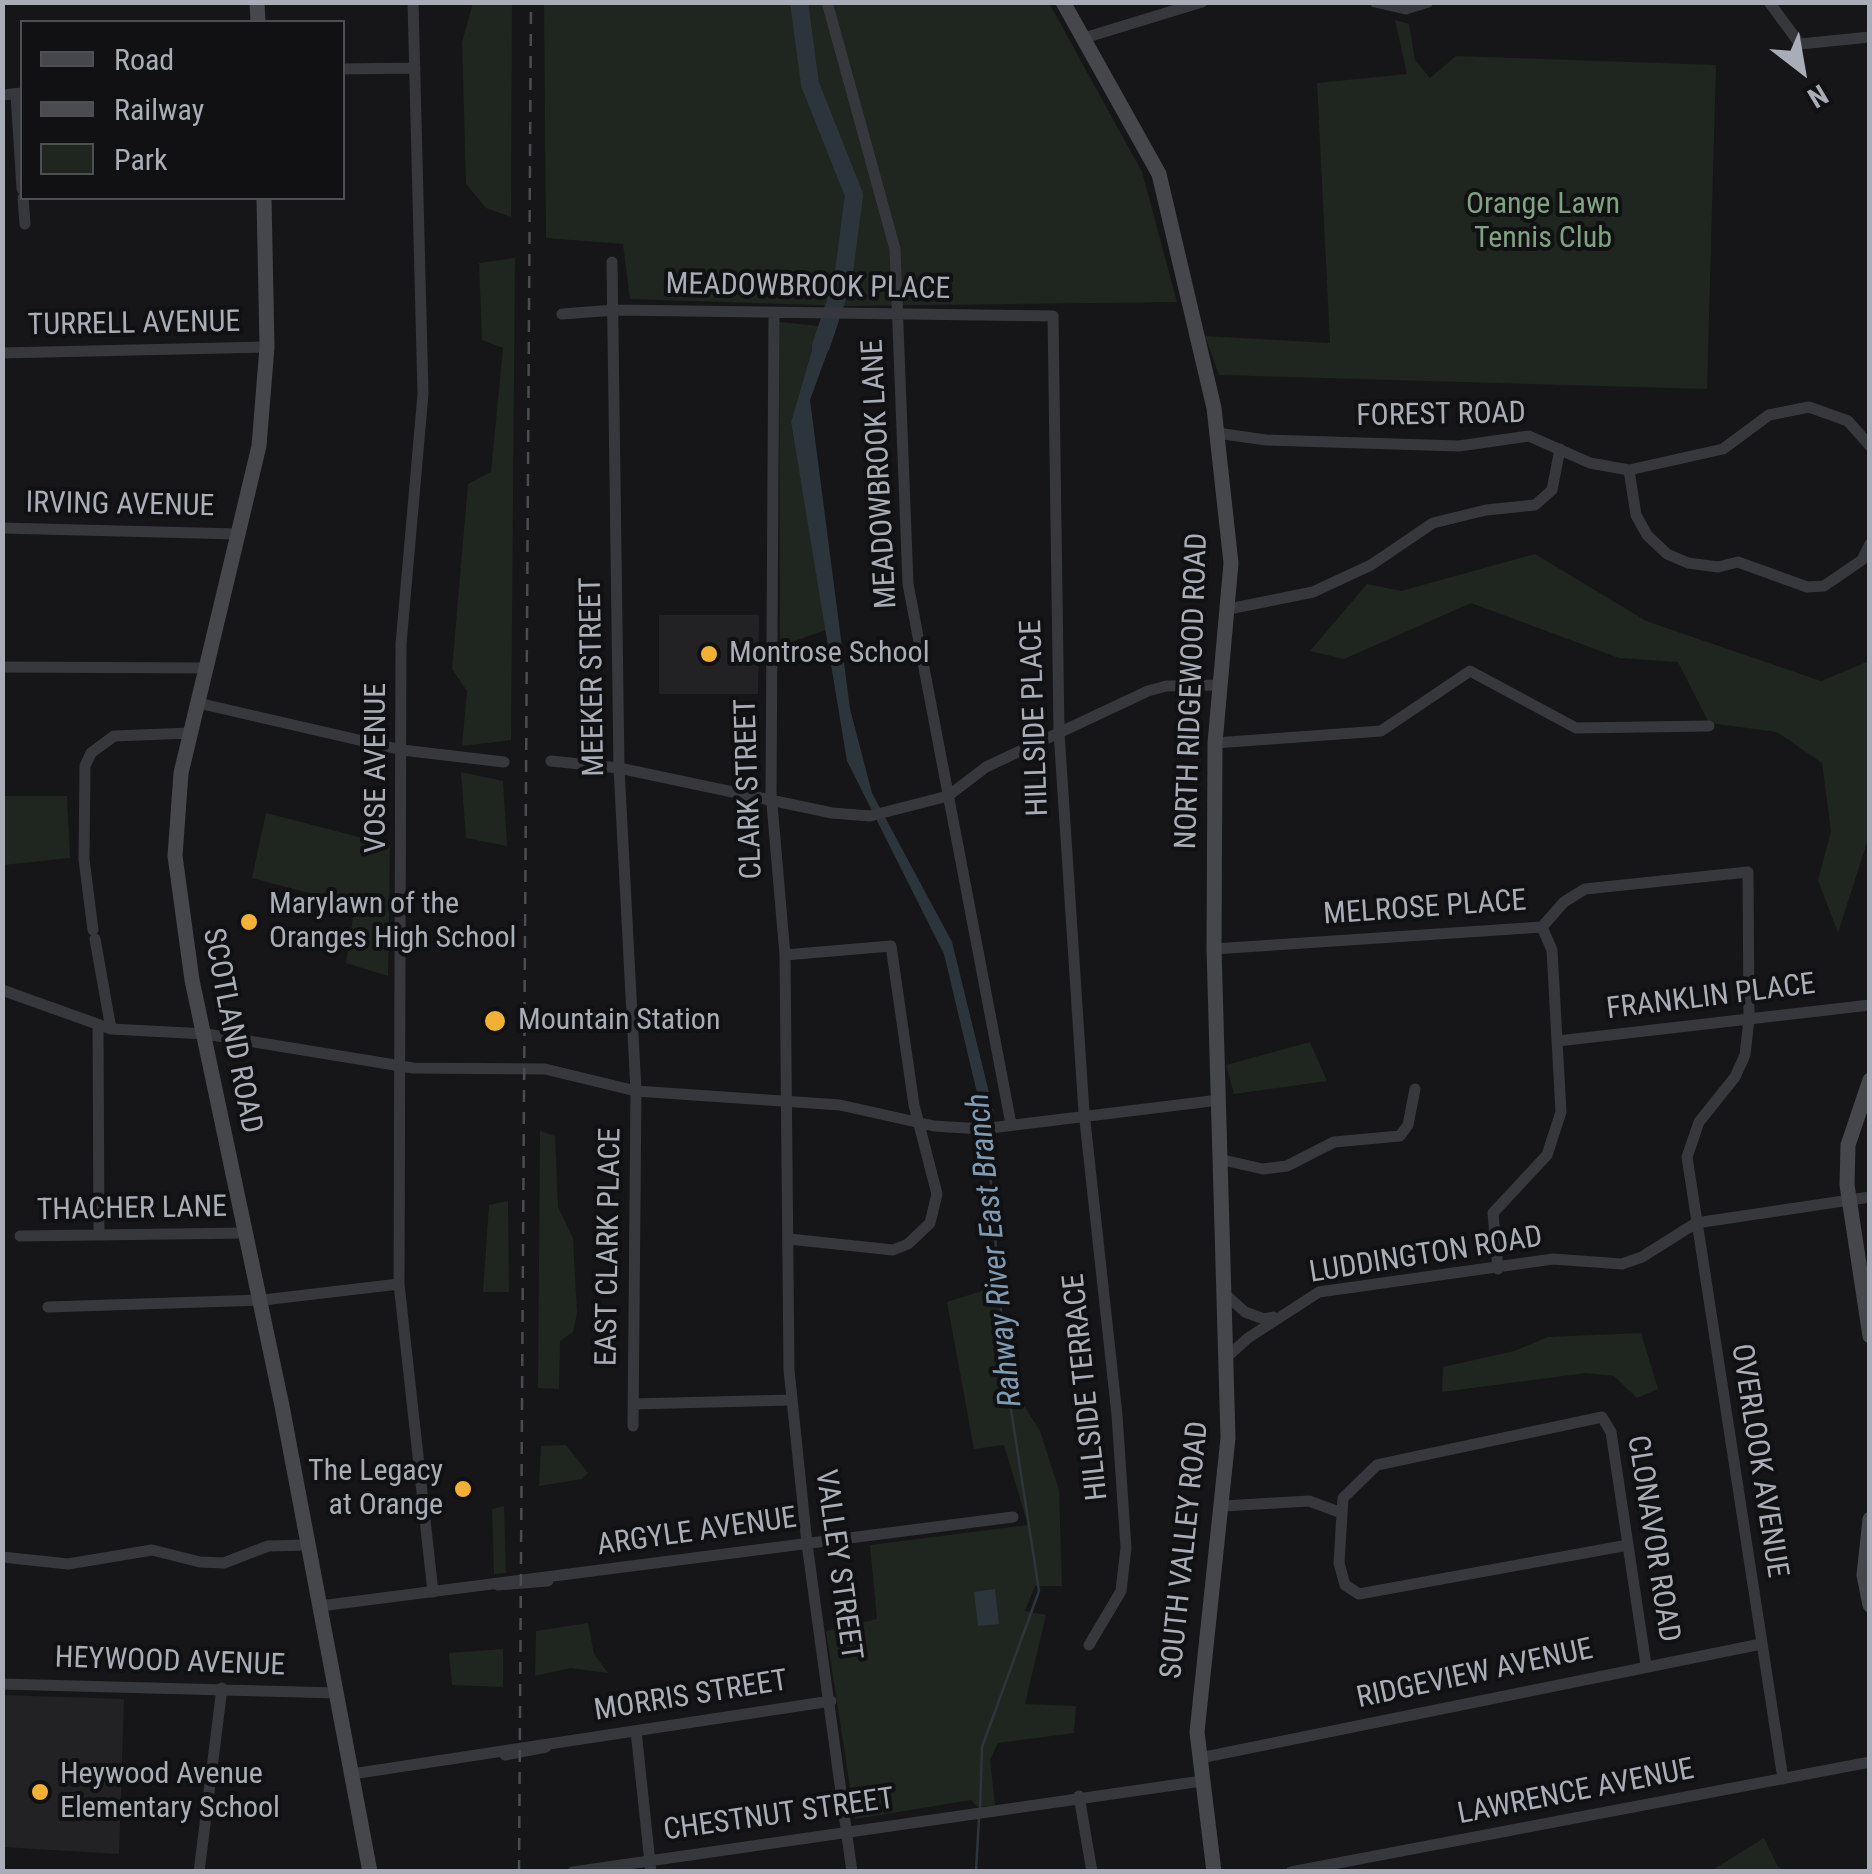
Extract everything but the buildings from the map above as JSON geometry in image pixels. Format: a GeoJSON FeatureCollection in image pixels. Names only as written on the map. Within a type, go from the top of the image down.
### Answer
{"type":"FeatureCollection","features":[{"type":"Feature","properties":{"kind":"main road","name":"NORTH RIDGEWOOD ROAD"},"geometry":{"type":"LineString","coordinates":[[1063,2],[1159,174],[1217,433],[1231,563],[1216,743],[1214,948],[1224,1234]]}},
{"type":"Feature","properties":{"kind":"main road","name":"SCOTLAND ROAD"},"geometry":{"type":"LineString","coordinates":[[264,200],[267,347],[258,446],[176,802],[175,856],[203,1034],[260,1300],[370,1872]]}},
{"type":"Feature","properties":{"kind":"main road"},"geometry":{"type":"LineString","coordinates":[[1870,1080],[1848,1144],[1849,1200],[1870,1336]]}},
{"type":"Feature","properties":{"kind":"main road","name":"SOUTH VALLEY ROAD"},"geometry":{"type":"LineString","coordinates":[[1214,1872],[1200,1758],[1200,1692],[1223,1506],[1228,1356],[1224,1234]]}},
{"type":"Feature","properties":{"kind":"main road"},"geometry":{"type":"LineString","coordinates":[[1870,1519],[1864,1575],[1870,1605]]}},
{"type":"Feature","properties":{"kind":"street","name":"VOSE AVENUE"},"geometry":{"type":"LineString","coordinates":[[413,2],[423,394],[402,644],[399,1284],[433,1592]]}},
{"type":"Feature","properties":{"kind":"street","name":"MEADOWBROOK LANE"},"geometry":{"type":"LineString","coordinates":[[827,2],[895,249],[906,571],[1011,1124]]}},
{"type":"Feature","properties":{"kind":"street"},"geometry":{"type":"LineString","coordinates":[[1084,38],[1202,2]]}},
{"type":"Feature","properties":{"kind":"street"},"geometry":{"type":"LineString","coordinates":[[1374,2],[1406,9],[1428,2]]}},
{"type":"Feature","properties":{"kind":"street"},"geometry":{"type":"LineString","coordinates":[[1769,2],[1800,44],[1870,37]]}},
{"type":"Feature","properties":{"kind":"street"},"geometry":{"type":"LineString","coordinates":[[345,69],[416,68]]}},
{"type":"Feature","properties":{"kind":"street"},"geometry":{"type":"LineString","coordinates":[[14,94],[20,165]]}},
{"type":"Feature","properties":{"kind":"street"},"geometry":{"type":"LineString","coordinates":[[23,200],[25,224]]}},
{"type":"Feature","properties":{"kind":"street","name":"MEEKER STREET"},"geometry":{"type":"LineString","coordinates":[[612,262],[619,768],[636,1091]]}},
{"type":"Feature","properties":{"kind":"street","name":"MEADOWBROOK PLACE"},"geometry":{"type":"LineString","coordinates":[[562,314],[615,310],[1053,316]]}},
{"type":"Feature","properties":{"kind":"street","name":"CLARK STREET"},"geometry":{"type":"LineString","coordinates":[[774,313],[771,800],[785,955],[789,1264]]}},
{"type":"Feature","properties":{"kind":"street","name":"HILLSIDE PLACE"},"geometry":{"type":"LineString","coordinates":[[1053,316],[1059,732],[1085,1116]]}},
{"type":"Feature","properties":{"kind":"street","name":"TURRELL AVENUE"},"geometry":{"type":"LineString","coordinates":[[2,353],[267,347]]}},
{"type":"Feature","properties":{"kind":"street","name":"FOREST ROAD"},"geometry":{"type":"LineString","coordinates":[[1217,433],[1266,440],[1459,446],[1529,436],[1607,469],[1629,470],[1724,449],[1769,415],[1785,409],[1826,410],[1848,421],[1870,446]]}},
{"type":"Feature","properties":{"kind":"street"},"geometry":{"type":"LineString","coordinates":[[1229,610],[1313,592],[1370,565],[1432,523],[1486,510],[1534,505],[1552,490],[1560,449]]}},
{"type":"Feature","properties":{"kind":"street"},"geometry":{"type":"LineString","coordinates":[[1629,470],[1636,515],[1647,535],[1667,554],[1688,563],[1718,567],[1738,562],[1807,586],[1824,586],[1862,560],[1870,544]]}},
{"type":"Feature","properties":{"kind":"street","name":"IRVING AVENUE"},"geometry":{"type":"LineString","coordinates":[[2,528],[237,534]]}},
{"type":"Feature","properties":{"kind":"street"},"geometry":{"type":"LineString","coordinates":[[2,667],[206,668]]}},
{"type":"Feature","properties":{"kind":"street"},"geometry":{"type":"LineString","coordinates":[[1216,743],[1381,731],[1470,671],[1576,728],[1709,726]]}},
{"type":"Feature","properties":{"kind":"street"},"geometry":{"type":"LineString","coordinates":[[550,761],[619,768],[870,816],[948,796],[986,767],[1166,686],[1221,686]]}},
{"type":"Feature","properties":{"kind":"street"},"geometry":{"type":"LineString","coordinates":[[198,703],[402,750],[504,762]]}},
{"type":"Feature","properties":{"kind":"street"},"geometry":{"type":"LineString","coordinates":[[112,1029],[84,858],[86,766],[102,742],[114,736],[191,732]]}},
{"type":"Feature","properties":{"kind":"street","name":"MELROSE PLACE"},"geometry":{"type":"LineString","coordinates":[[1214,948],[1542,927],[1564,902],[1595,886],[1748,872],[1749,1019],[1741,1066],[1699,1122],[1688,1151]]}},
{"type":"Feature","properties":{"kind":"street"},"geometry":{"type":"LineString","coordinates":[[1498,1269],[1493,1214],[1547,1155],[1558,1128],[1552,950],[1542,927]]}},
{"type":"Feature","properties":{"kind":"street"},"geometry":{"type":"LineString","coordinates":[[785,955],[891,946],[919,1123],[937,1194],[930,1223],[908,1244],[878,1252],[789,1239]]}},
{"type":"Feature","properties":{"kind":"street"},"geometry":{"type":"LineString","coordinates":[[2,990],[112,1029],[203,1034],[400,1066],[541,1068],[636,1091],[840,1106],[919,1123],[988,1128],[1219,1100]]}},
{"type":"Feature","properties":{"kind":"street","name":"FRANKLIN PLACE"},"geometry":{"type":"LineString","coordinates":[[1558,1041],[1870,1005]]}},
{"type":"Feature","properties":{"kind":"street"},"geometry":{"type":"LineString","coordinates":[[98,1026],[100,1235]]}},
{"type":"Feature","properties":{"kind":"street"},"geometry":{"type":"LineString","coordinates":[[1222,1160],[1263,1169],[1287,1166],[1334,1142],[1400,1136],[1408,1124],[1415,1089]]}},
{"type":"Feature","properties":{"kind":"street","name":"EAST CLARK PLACE"},"geometry":{"type":"LineString","coordinates":[[633,1426],[636,1091]]}},
{"type":"Feature","properties":{"kind":"street","name":"HILLSIDE TERRACE"},"geometry":{"type":"LineString","coordinates":[[1085,1116],[1126,1548],[1121,1591],[1089,1645]]}},
{"type":"Feature","properties":{"kind":"street","name":"OVERLOOK AVENUE"},"geometry":{"type":"LineString","coordinates":[[1688,1151],[1782,1779]]}},
{"type":"Feature","properties":{"kind":"street","name":"LUDDINGTON ROAD"},"geometry":{"type":"LineString","coordinates":[[1228,1356],[1319,1292],[1553,1259],[1622,1264],[1642,1257],[1696,1223],[1870,1197]]}},
{"type":"Feature","properties":{"kind":"street","name":"THACHER LANE"},"geometry":{"type":"LineString","coordinates":[[20,1236],[245,1233]]}},
{"type":"Feature","properties":{"kind":"street","name":"VALLEY STREET"},"geometry":{"type":"LineString","coordinates":[[789,1264],[791,1400],[852,1872]]}},
{"type":"Feature","properties":{"kind":"street"},"geometry":{"type":"LineString","coordinates":[[48,1307],[260,1300],[399,1284]]}},
{"type":"Feature","properties":{"kind":"street","name":"LUDDINGTON ROAD"},"geometry":{"type":"LineString","coordinates":[[1226,1295],[1245,1312],[1264,1319],[1282,1315]]}},
{"type":"Feature","properties":{"kind":"street"},"geometry":{"type":"LineString","coordinates":[[634,1404],[791,1400]]}},
{"type":"Feature","properties":{"kind":"street","name":"CLONAVOR ROAD"},"geometry":{"type":"LineString","coordinates":[[1342,1512],[1351,1486],[1388,1460],[1602,1417],[1612,1432],[1646,1665]]}},
{"type":"Feature","properties":{"kind":"street"},"geometry":{"type":"LineString","coordinates":[[1223,1506],[1309,1502],[1342,1512],[1340,1576],[1344,1586],[1359,1594],[1628,1545]]}},
{"type":"Feature","properties":{"kind":"street","name":"ARGYLE AVENUE"},"geometry":{"type":"LineString","coordinates":[[320,1606],[494,1584],[532,1586],[567,1576],[1013,1517]]}},
{"type":"Feature","properties":{"kind":"street"},"geometry":{"type":"LineString","coordinates":[[2,1557],[68,1564],[152,1550],[200,1562],[224,1562],[268,1546],[308,1545]]}},
{"type":"Feature","properties":{"kind":"street","name":"RIDGEVIEW AVENUE"},"geometry":{"type":"LineString","coordinates":[[1200,1758],[1761,1644]]}},
{"type":"Feature","properties":{"kind":"street","name":"HEYWOOD AVENUE"},"geometry":{"type":"LineString","coordinates":[[2,1684],[337,1693]]}},
{"type":"Feature","properties":{"kind":"street"},"geometry":{"type":"LineString","coordinates":[[198,1872],[222,1688]]}},
{"type":"Feature","properties":{"kind":"street","name":"MORRIS STREET"},"geometry":{"type":"LineString","coordinates":[[352,1774],[481,1754],[520,1753],[560,1742],[831,1700]]}},
{"type":"Feature","properties":{"kind":"street"},"geometry":{"type":"LineString","coordinates":[[636,1731],[650,1866]]}},
{"type":"Feature","properties":{"kind":"street","name":"LAWRENCE AVENUE"},"geometry":{"type":"LineString","coordinates":[[1291,1872],[1870,1762]]}},
{"type":"Feature","properties":{"kind":"street"},"geometry":{"type":"LineString","coordinates":[[1092,1872],[1079,1796],[1202,1782]]}},
{"type":"Feature","properties":{"kind":"street","name":"CHESTNUT STREET"},"geometry":{"type":"LineString","coordinates":[[573,1872],[650,1866],[1079,1796]]}},
{"type":"Feature","properties":{"kind":"shaded area"},"geometry":{"type":"Polygon","coordinates":[[[819,326],[837,326],[810,400],[850,709],[872,793],[952,942],[994,1113],[983,1118],[944,954],[847,761],[791,422],[819,326]]]}},
{"type":"Feature","properties":{"kind":"shaded area","name":"Montrose School"},"geometry":{"type":"Polygon","coordinates":[[[659,615],[759,615],[758,694],[659,694],[659,615]]]}},
{"type":"Feature","properties":{"kind":"shaded area"},"geometry":{"type":"Polygon","coordinates":[[[995,1589],[999,1624],[978,1626],[974,1592],[995,1589]]]}},
{"type":"Feature","properties":{"kind":"shaded area"},"geometry":{"type":"Polygon","coordinates":[[[3,1695],[124,1699],[119,1854],[3,1847],[3,1695]]]}},
{"type":"Feature","properties":{"kind":"green space"},"geometry":{"type":"Polygon","coordinates":[[[473,3],[512,3],[511,217],[486,208],[466,184],[462,42],[473,3]]]}},
{"type":"Feature","properties":{"kind":"green space"},"geometry":{"type":"Polygon","coordinates":[[[544,3],[1049,3],[1142,172],[1177,302],[846,306],[630,299],[623,244],[546,238],[544,3]]]}},
{"type":"Feature","properties":{"kind":"green space","name":"Orange Lawn Tennis Club"},"geometry":{"type":"Polygon","coordinates":[[[1395,20],[1409,24],[1415,60],[1430,78],[1456,56],[1716,65],[1707,389],[1219,375],[1205,336],[1330,343],[1317,83],[1407,74],[1395,20]]]}},
{"type":"Feature","properties":{"kind":"green space"},"geometry":{"type":"Polygon","coordinates":[[[515,258],[511,740],[462,746],[467,691],[452,669],[468,484],[491,472],[503,348],[482,340],[479,263],[515,258]]]}},
{"type":"Feature","properties":{"kind":"green space"},"geometry":{"type":"Polygon","coordinates":[[[779,322],[819,326],[791,422],[826,630],[780,646],[779,322]]]}},
{"type":"Feature","properties":{"kind":"green space"},"geometry":{"type":"Polygon","coordinates":[[[1535,554],[1646,621],[1821,681],[1869,661],[1869,836],[1838,933],[1818,880],[1831,832],[1822,763],[1777,732],[1709,723],[1678,662],[1619,658],[1471,603],[1344,659],[1310,651],[1367,584],[1401,591],[1535,554]]]}},
{"type":"Feature","properties":{"kind":"green space"},"geometry":{"type":"Polygon","coordinates":[[[461,772],[503,781],[507,846],[466,838],[461,772]]]}},
{"type":"Feature","properties":{"kind":"green space"},"geometry":{"type":"Polygon","coordinates":[[[3,796],[67,796],[70,858],[3,865],[3,796]]]}},
{"type":"Feature","properties":{"kind":"green space"},"geometry":{"type":"Polygon","coordinates":[[[266,813],[390,845],[388,976],[346,963],[355,905],[252,878],[266,813]]]}},
{"type":"Feature","properties":{"kind":"green space"},"geometry":{"type":"Polygon","coordinates":[[[1310,1042],[1327,1081],[1234,1094],[1226,1065],[1310,1042]]]}},
{"type":"Feature","properties":{"kind":"green space"},"geometry":{"type":"Polygon","coordinates":[[[540,1131],[555,1136],[558,1207],[573,1238],[577,1313],[573,1332],[560,1341],[559,1389],[538,1388],[540,1131]]]}},
{"type":"Feature","properties":{"kind":"green space"},"geometry":{"type":"Polygon","coordinates":[[[508,1201],[509,1292],[483,1292],[489,1205],[508,1201]]]}},
{"type":"Feature","properties":{"kind":"green space"},"geometry":{"type":"Polygon","coordinates":[[[997,1286],[1006,1377],[1040,1431],[1059,1490],[1062,1586],[1035,1586],[1025,1611],[1046,1615],[1025,1704],[1076,1706],[1074,1733],[998,1743],[990,1760],[995,1805],[977,1807],[971,1800],[855,1819],[826,1631],[877,1619],[870,1545],[1028,1525],[1004,1445],[974,1449],[947,1302],[997,1286]]]}},
{"type":"Feature","properties":{"kind":"green space"},"geometry":{"type":"Polygon","coordinates":[[[1641,1333],[1658,1389],[1637,1398],[1614,1376],[1586,1373],[1442,1392],[1443,1367],[1514,1351],[1548,1337],[1641,1333]]]}},
{"type":"Feature","properties":{"kind":"green space"},"geometry":{"type":"Polygon","coordinates":[[[566,1445],[588,1473],[582,1479],[539,1486],[541,1446],[566,1445]]]}},
{"type":"Feature","properties":{"kind":"green space"},"geometry":{"type":"Polygon","coordinates":[[[504,1506],[506,1573],[494,1574],[492,1509],[504,1506]]]}},
{"type":"Feature","properties":{"kind":"green space"},"geometry":{"type":"Polygon","coordinates":[[[588,1623],[594,1654],[608,1673],[570,1668],[535,1676],[536,1631],[588,1623]]]}},
{"type":"Feature","properties":{"kind":"green space"},"geometry":{"type":"Polygon","coordinates":[[[503,1649],[503,1687],[452,1685],[449,1653],[503,1649]]]}},
{"type":"Feature","properties":{"kind":"green space"},"geometry":{"type":"Polygon","coordinates":[[[1764,1838],[1778,1867],[1788,1871],[1711,1871],[1764,1838]]]}},
{"type":"Feature","properties":{"kind":"waterway","name":"Rahway River East Branch"},"geometry":{"type":"LineString","coordinates":[[799,2],[810,84],[854,195],[843,280],[821,346]]}},
{"type":"Feature","properties":{"kind":"waterway","name":"Rahway River East Branch"},"geometry":{"type":"LineString","coordinates":[[980,1810],[982,1747],[1039,1591],[1006,1377],[987,1132]]}},
{"type":"Feature","properties":{"kind":"waterway","name":"Rahway River East Branch"},"geometry":{"type":"LineString","coordinates":[[976,1872],[979,1818]]}},
{"type":"Feature","properties":{"kind":"railway"},"geometry":{"type":"LineString","coordinates":[[519,1872],[531,2]]}},
{"type":"Feature","properties":{"kind":"place","name":"Montrose School"},"geometry":{"type":"Point","coordinates":[709,654]}},
{"type":"Feature","properties":{"kind":"place","name":"Marylawn of the Oranges High School"},"geometry":{"type":"Point","coordinates":[249,922]}},
{"type":"Feature","properties":{"kind":"place","name":"Mountain Station"},"geometry":{"type":"Point","coordinates":[495,1021]}},
{"type":"Feature","properties":{"kind":"place","name":"The Legacy at Orange"},"geometry":{"type":"Point","coordinates":[463,1489]}},
{"type":"Feature","properties":{"kind":"place","name":"Heywood Avenue Elementary School"},"geometry":{"type":"Point","coordinates":[40,1792]}}]}
